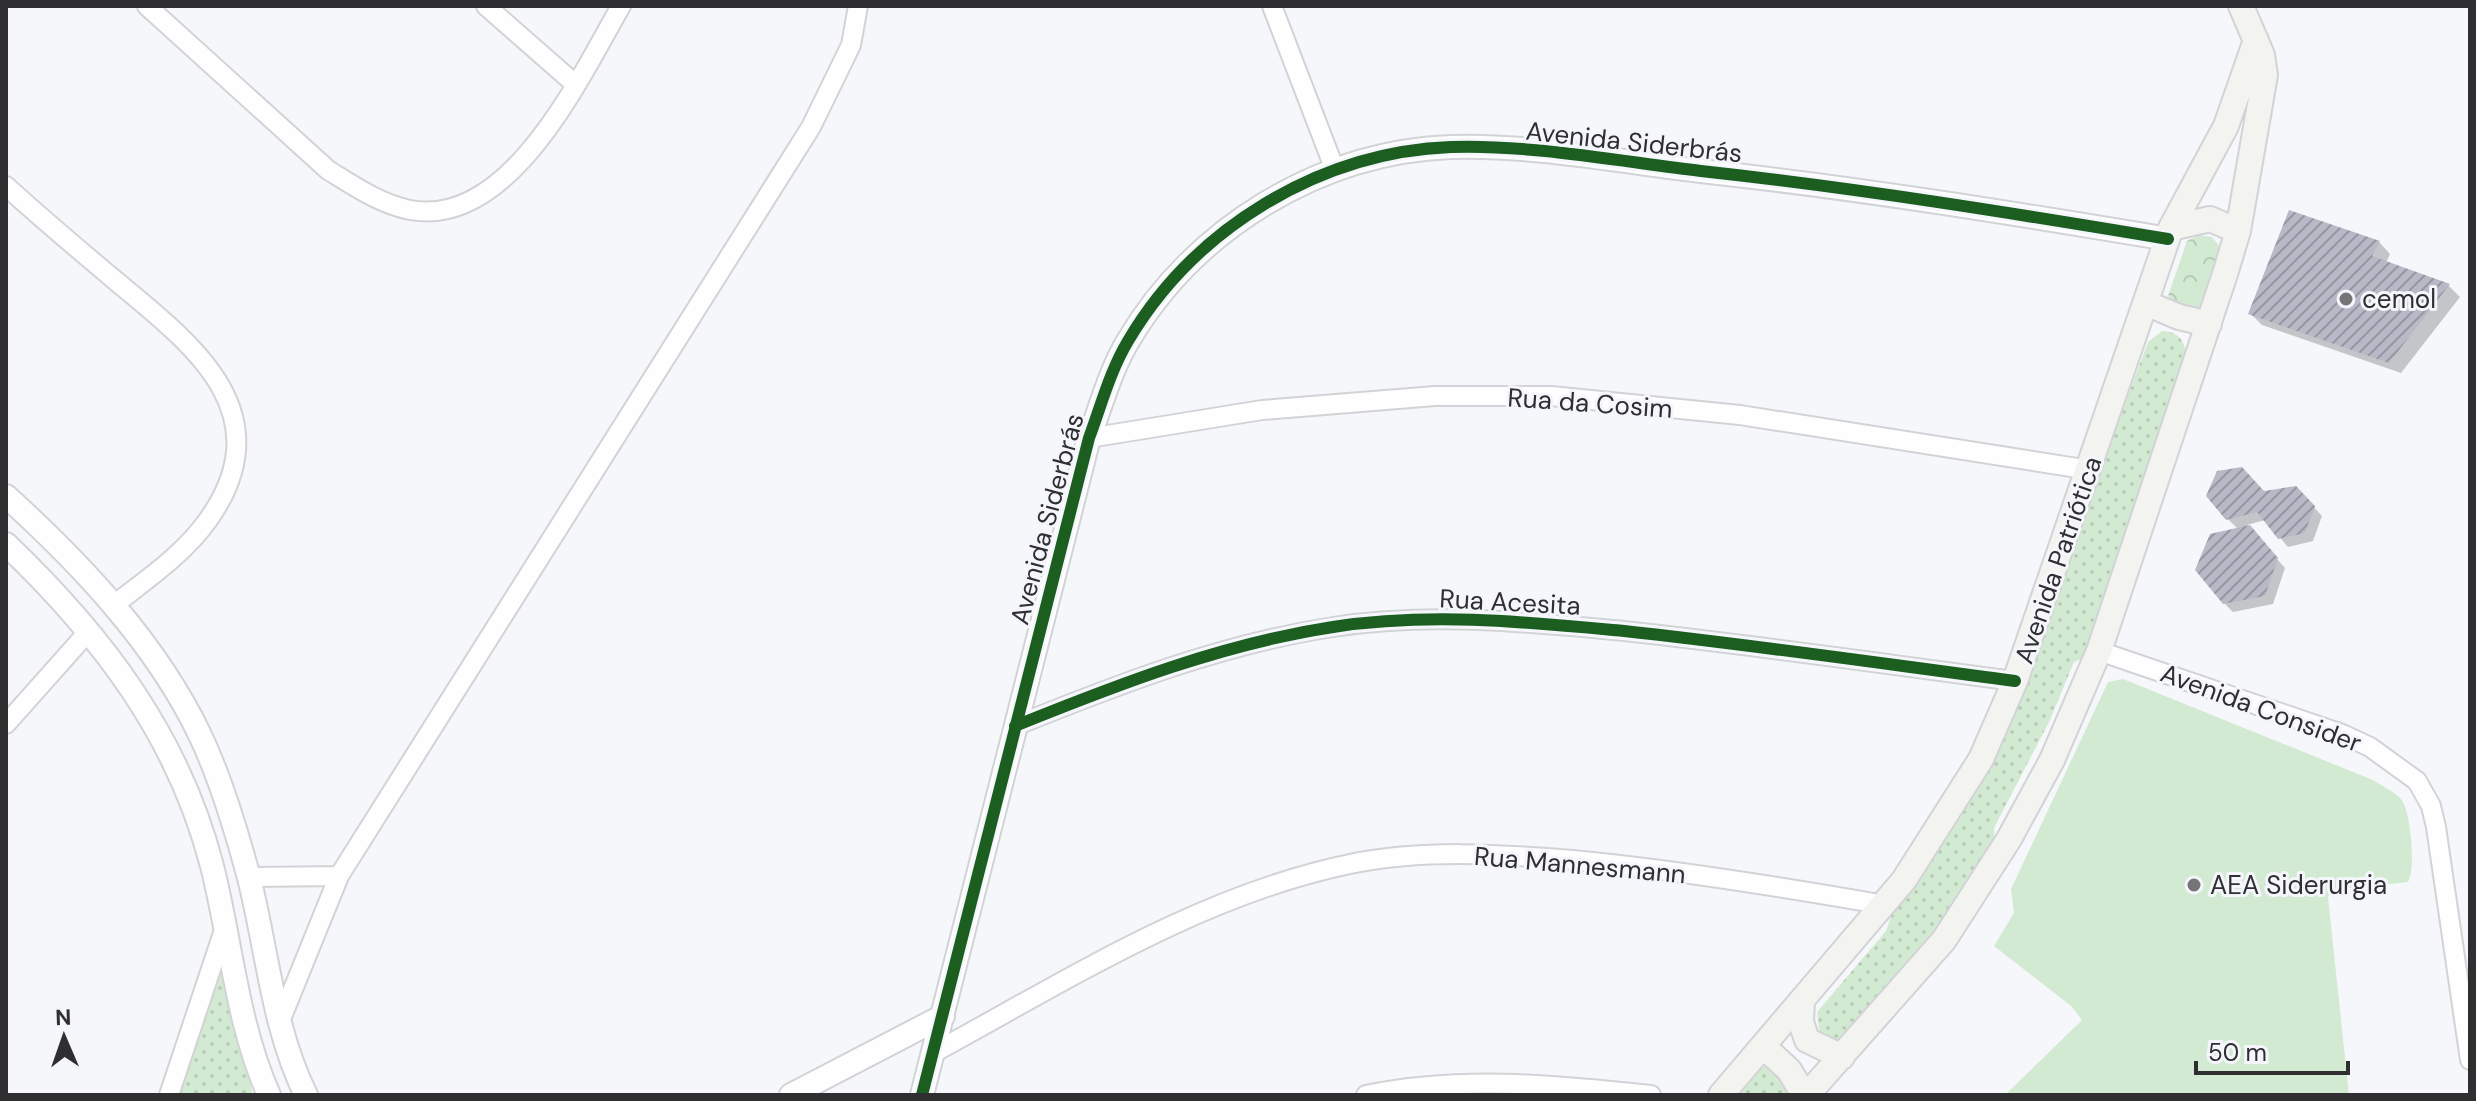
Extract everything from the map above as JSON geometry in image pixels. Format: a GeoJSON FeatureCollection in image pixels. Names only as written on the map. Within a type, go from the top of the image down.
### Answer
{"type":"FeatureCollection","features":[{"type":"Feature","properties":{"kind":"main road"},"geometry":{"type":"LineString","coordinates":[[1763,1046],[1789,1070],[1806,1095],[1944,940],[1994,864],[2052,760],[2099,651],[2238,231],[2264,83],[2262,55],[2241,6]]}},
{"type":"Feature","properties":{"kind":"main road","name":"Avenida Patriótica"},"geometry":{"type":"LineString","coordinates":[[1721,1095],[1885,905],[1942,825],[1981,759],[2015,681],[2148,304],[2169,234],[2226,126],[2256,40]]}},
{"type":"Feature","properties":{"kind":"main road"},"geometry":{"type":"LineString","coordinates":[[2169,234],[2210,219],[2238,231]]}},
{"type":"Feature","properties":{"kind":"main road"},"geometry":{"type":"LineString","coordinates":[[2148,304],[2179,317],[2209,324]]}},
{"type":"Feature","properties":{"kind":"main road"},"geometry":{"type":"LineString","coordinates":[[1802,1000],[1801,1022],[1807,1040],[1842,1057]]}},
{"type":"Feature","properties":{"kind":"street"},"geometry":{"type":"LineString","coordinates":[[147,6],[328,170],[368,194],[413,210],[458,204],[491,188],[525,157],[575,84],[621,6]]}},
{"type":"Feature","properties":{"kind":"street"},"geometry":{"type":"LineString","coordinates":[[486,6],[575,84]]}},
{"type":"Feature","properties":{"kind":"street"},"geometry":{"type":"LineString","coordinates":[[281,1019],[339,876],[811,127],[851,45],[858,6]]}},
{"type":"Feature","properties":{"kind":"street"},"geometry":{"type":"LineString","coordinates":[[1272,6],[1335,170]]}},
{"type":"Feature","properties":{"kind":"street","name":"Avenida Siderbrás"},"geometry":{"type":"LineString","coordinates":[[921,1095],[1089,438],[1126,345],[1169,283],[1201,249],[1239,220],[1283,194],[1335,170],[1376,159],[1451,147],[1527,152],[1869,190],[2169,234]]}},
{"type":"Feature","properties":{"kind":"street"},"geometry":{"type":"LineString","coordinates":[[6,186],[175,330],[220,381],[231,407],[233,464],[220,501],[191,541],[114,605]]}},
{"type":"Feature","properties":{"kind":"street","name":"Rua da Cosim"},"geometry":{"type":"LineString","coordinates":[[1089,438],[1304,406],[1435,396],[1551,396],[1740,415],[2090,470]]}},
{"type":"Feature","properties":{"kind":"street"},"geometry":{"type":"LineString","coordinates":[[6,496],[114,605],[159,666],[201,737],[248,877],[281,1019],[306,1095]]}},
{"type":"Feature","properties":{"kind":"street"},"geometry":{"type":"LineString","coordinates":[[31,519],[6,544],[49,585],[118,669],[172,753],[187,788],[212,866],[254,1054],[269,1095]]}},
{"type":"Feature","properties":{"kind":"street","name":"Rua Acesita"},"geometry":{"type":"LineString","coordinates":[[1015,726],[1110,688],[1216,652],[1308,632],[1382,621],[1529,622],[1699,639],[2015,681]]}},
{"type":"Feature","properties":{"kind":"street"},"geometry":{"type":"LineString","coordinates":[[6,724],[88,632]]}},
{"type":"Feature","properties":{"kind":"street","name":"Avenida Consider"},"geometry":{"type":"LineString","coordinates":[[2099,651],[2342,734],[2407,771],[2424,793],[2436,827],[2469,1025],[2470,1060]]}},
{"type":"Feature","properties":{"kind":"street"},"geometry":{"type":"LineString","coordinates":[[172,753],[201,737]]}},
{"type":"Feature","properties":{"kind":"street"},"geometry":{"type":"LineString","coordinates":[[187,788],[215,777]]}},
{"type":"Feature","properties":{"kind":"street","name":"Rua Mannesmann"},"geometry":{"type":"LineString","coordinates":[[933,1053],[1158,932],[1274,885],[1352,864],[1398,857],[1503,854],[1631,866],[1885,905]]}},
{"type":"Feature","properties":{"kind":"street"},"geometry":{"type":"LineString","coordinates":[[248,877],[339,876]]}},
{"type":"Feature","properties":{"kind":"street"},"geometry":{"type":"LineString","coordinates":[[169,1095],[225,926]]}},
{"type":"Feature","properties":{"kind":"street"},"geometry":{"type":"LineString","coordinates":[[791,1095],[943,1016]]}},
{"type":"Feature","properties":{"kind":"street"},"geometry":{"type":"LineString","coordinates":[[1366,1095],[1403,1087],[1472,1081],[1651,1095]]}},
{"type":"Feature","properties":{"kind":"green space"},"geometry":{"type":"Polygon","coordinates":[[[2199,235],[2212,237],[2221,248],[2203,306],[2195,309],[2172,303],[2168,296],[2187,241],[2199,235]]]}},
{"type":"Feature","properties":{"kind":"green space"},"geometry":{"type":"Polygon","coordinates":[[[2162,331],[2177,335],[2181,340],[2186,351],[2188,374],[2084,658],[2074,662],[2050,720],[1994,828],[1995,852],[1957,904],[1843,1040],[1830,1039],[1819,1031],[1817,1012],[1886,931],[1894,908],[1955,820],[2073,542],[2148,342],[2162,331]]]}},
{"type":"Feature","properties":{"kind":"green space","name":"AEA Siderurgia"},"geometry":{"type":"Polygon","coordinates":[[[2123,679],[2373,780],[2401,799],[2411,840],[2412,865],[2408,882],[2331,890],[2328,897],[2349,1095],[2005,1095],[2082,1020],[2071,1006],[1994,946],[2014,913],[2011,889],[2108,682],[2123,679]]]}},
{"type":"Feature","properties":{"kind":"green space"},"geometry":{"type":"Polygon","coordinates":[[[223,961],[253,1095],[178,1095],[223,961]]]}},
{"type":"Feature","properties":{"kind":"green space"},"geometry":{"type":"Polygon","coordinates":[[[1772,1064],[1790,1090],[1786,1095],[1737,1095],[1760,1069],[1772,1064]]]}},
{"type":"Feature","properties":{"kind":"building","name":"cemol"},"geometry":{"type":"Polygon","coordinates":[[[2289,210],[2380,241],[2372,256],[2450,284],[2389,363],[2248,314],[2289,210]]]}},
{"type":"Feature","properties":{"kind":"building"},"geometry":{"type":"Polygon","coordinates":[[[2242,467],[2264,491],[2296,486],[2315,506],[2305,533],[2278,539],[2257,512],[2226,520],[2206,496],[2217,471],[2242,467]]]}},
{"type":"Feature","properties":{"kind":"building"},"geometry":{"type":"Polygon","coordinates":[[[2250,525],[2278,558],[2265,596],[2223,604],[2195,570],[2210,534],[2250,525]]]}},
{"type":"Feature","properties":{"kind":"cycle path"},"geometry":{"type":"LineString","coordinates":[[922,1095],[1089,438],[1111,376],[1128,341],[1155,301],[1188,264],[1224,232],[1265,204],[1308,181],[1354,164],[1402,152],[1480,147],[1576,154],[1818,185],[2168,239]]}},
{"type":"Feature","properties":{"kind":"cycle path"},"geometry":{"type":"LineString","coordinates":[[1015,726],[1171,667],[1251,644],[1333,627],[1406,620],[1515,622],[1624,631],[2015,681]]}},
{"type":"Feature","properties":{"kind":"place","name":"cemol"},"geometry":{"type":"Point","coordinates":[2346,299]}},
{"type":"Feature","properties":{"kind":"place","name":"AEA Siderurgia"},"geometry":{"type":"Point","coordinates":[2194,885]}}]}
